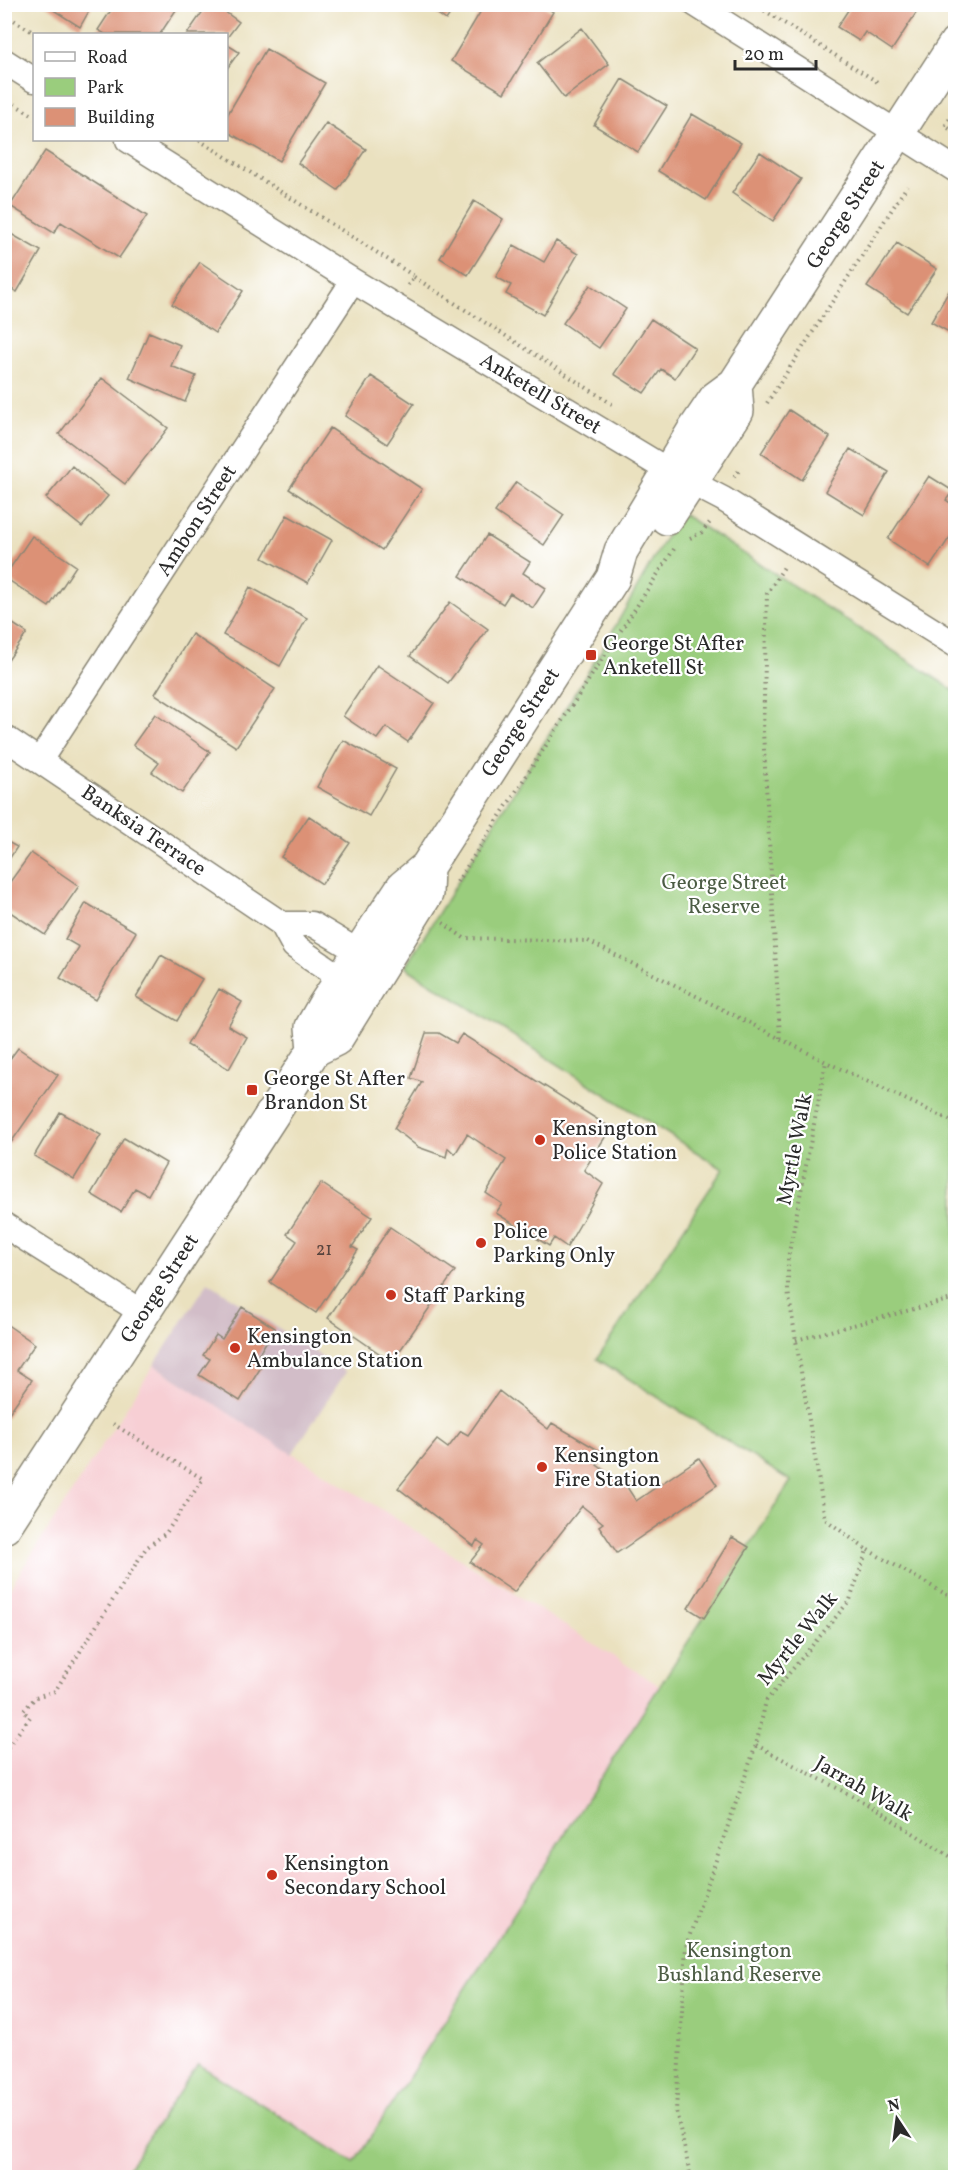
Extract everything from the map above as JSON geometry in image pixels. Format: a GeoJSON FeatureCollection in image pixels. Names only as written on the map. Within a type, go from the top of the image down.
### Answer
{"type":"FeatureCollection","features":[{"type":"Feature","properties":{"kind":"main road","name":"George Street"},"geometry":{"type":"LineString","coordinates":[[4,1527],[314,1050],[312,1027],[362,973],[403,887],[427,867],[613,578],[637,565],[679,476],[737,411],[735,384],[956,43]]}},
{"type":"Feature","properties":{"kind":"street"},"geometry":{"type":"LineString","coordinates":[[695,4],[956,170]]}},
{"type":"Feature","properties":{"kind":"street","name":"Anketell Street"},"geometry":{"type":"LineString","coordinates":[[130,141],[353,281],[679,476],[723,499],[956,645]]}},
{"type":"Feature","properties":{"kind":"street","name":"Ambon Street"},"geometry":{"type":"LineString","coordinates":[[40,760],[353,281]]}},
{"type":"Feature","properties":{"kind":"street","name":"Banksia Terrace"},"geometry":{"type":"LineString","coordinates":[[4,737],[282,924],[294,946],[362,973]]}},
{"type":"Feature","properties":{"kind":"street"},"geometry":{"type":"LineString","coordinates":[[4,1225],[143,1314]]}},
{"type":"Feature","properties":{"kind":"path"},"geometry":{"type":"LineString","coordinates":[[754,4],[879,83]]}},
{"type":"Feature","properties":{"kind":"path"},"geometry":{"type":"LineString","coordinates":[[4,14],[34,33]]}},
{"type":"Feature","properties":{"kind":"path"},"geometry":{"type":"LineString","coordinates":[[4,98],[31,114]]}},
{"type":"Feature","properties":{"kind":"path"},"geometry":{"type":"LineString","coordinates":[[956,109],[945,126],[956,133]]}},
{"type":"Feature","properties":{"kind":"path"},"geometry":{"type":"LineString","coordinates":[[763,410],[907,186]]}},
{"type":"Feature","properties":{"kind":"path"},"geometry":{"type":"LineString","coordinates":[[414,276],[616,406]]}},
{"type":"Feature","properties":{"kind":"path"},"geometry":{"type":"LineString","coordinates":[[739,456],[743,479]]}},
{"type":"Feature","properties":{"kind":"path"},"geometry":{"type":"LineString","coordinates":[[454,887],[675,547],[680,543]]}},
{"type":"Feature","properties":{"kind":"path"},"geometry":{"type":"LineString","coordinates":[[780,1038],[763,730],[767,594],[797,545]]}},
{"type":"Feature","properties":{"kind":"path"},"geometry":{"type":"LineString","coordinates":[[435,917],[464,938],[588,940],[826,1062],[956,1123]]}},
{"type":"Feature","properties":{"kind":"path","name":"Myrtle Walk"},"geometry":{"type":"LineString","coordinates":[[690,2178],[676,2112],[686,1946],[756,1745],[766,1701],[850,1600],[867,1550],[825,1519],[788,1291],[788,1258],[826,1062]]}},
{"type":"Feature","properties":{"kind":"path"},"geometry":{"type":"LineString","coordinates":[[796,1340],[956,1298]]}},
{"type":"Feature","properties":{"kind":"path"},"geometry":{"type":"LineString","coordinates":[[4,1752],[30,1717],[23,1712],[36,1697],[55,1690],[146,1548],[166,1533],[203,1479],[113,1425]]}},
{"type":"Feature","properties":{"kind":"path"},"geometry":{"type":"LineString","coordinates":[[867,1550],[956,1600]]}},
{"type":"Feature","properties":{"kind":"path","name":"Jarrah Walk"},"geometry":{"type":"LineString","coordinates":[[756,1745],[867,1804],[956,1860]]}},
{"type":"Feature","properties":{"kind":"shaded area"},"geometry":{"type":"Polygon","coordinates":[[[208,1282],[346,1372],[292,1454],[154,1365],[208,1282]]]}},
{"type":"Feature","properties":{"kind":"shaded area","name":"Kensington Secondary School"},"geometry":{"type":"Polygon","coordinates":[[[154,1365],[660,1686],[354,2164],[198,2065],[120,2177],[5,2177],[4,1597],[154,1365]]]}},
{"type":"Feature","properties":{"kind":"green space"},"geometry":{"type":"Polygon","coordinates":[[[680,512],[955,691],[955,2177],[121,2178],[198,2064],[354,2163],[791,1481],[597,1359],[723,1169],[405,967],[604,646],[680,512]]]}},
{"type":"Feature","properties":{"kind":"building"},"geometry":{"type":"Polygon","coordinates":[[[44,4],[93,4],[80,27],[44,4]]]}},
{"type":"Feature","properties":{"kind":"building"},"geometry":{"type":"Polygon","coordinates":[[[115,4],[180,4],[161,33],[103,33],[98,30],[115,4]]]}},
{"type":"Feature","properties":{"kind":"building"},"geometry":{"type":"Polygon","coordinates":[[[208,4],[214,4],[239,22],[228,36],[228,33],[188,33],[208,4]]]}},
{"type":"Feature","properties":{"kind":"building"},"geometry":{"type":"Polygon","coordinates":[[[424,4],[457,4],[446,20],[424,4]]]}},
{"type":"Feature","properties":{"kind":"building"},"geometry":{"type":"Polygon","coordinates":[[[485,4],[541,4],[553,12],[504,93],[451,61],[485,4]]]}},
{"type":"Feature","properties":{"kind":"building"},"geometry":{"type":"Polygon","coordinates":[[[852,4],[922,4],[892,50],[865,32],[859,41],[837,27],[852,4]]]}},
{"type":"Feature","properties":{"kind":"building"},"geometry":{"type":"Polygon","coordinates":[[[582,28],[609,64],[564,98],[537,63],[582,28]]]}},
{"type":"Feature","properties":{"kind":"building"},"geometry":{"type":"Polygon","coordinates":[[[228,45],[239,52],[228,67],[228,45]]]}},
{"type":"Feature","properties":{"kind":"building"},"geometry":{"type":"Polygon","coordinates":[[[266,49],[325,83],[279,161],[228,132],[228,114],[266,49]]]}},
{"type":"Feature","properties":{"kind":"building"},"geometry":{"type":"Polygon","coordinates":[[[622,79],[667,106],[638,152],[594,125],[622,79]]]}},
{"type":"Feature","properties":{"kind":"building"},"geometry":{"type":"Polygon","coordinates":[[[692,114],[741,143],[706,200],[658,171],[692,114]]]}},
{"type":"Feature","properties":{"kind":"building"},"geometry":{"type":"Polygon","coordinates":[[[326,123],[366,149],[338,190],[298,163],[326,123]]]}},
{"type":"Feature","properties":{"kind":"building"},"geometry":{"type":"Polygon","coordinates":[[[45,151],[147,216],[119,258],[61,222],[54,233],[10,206],[45,151]]]}},
{"type":"Feature","properties":{"kind":"building"},"geometry":{"type":"Polygon","coordinates":[[[760,152],[801,179],[773,221],[732,193],[760,152]]]}},
{"type":"Feature","properties":{"kind":"building"},"geometry":{"type":"Polygon","coordinates":[[[474,201],[503,219],[468,275],[440,258],[474,201]]]}},
{"type":"Feature","properties":{"kind":"building"},"geometry":{"type":"Polygon","coordinates":[[[4,230],[41,251],[17,292],[4,285],[4,230]]]}},
{"type":"Feature","properties":{"kind":"building"},"geometry":{"type":"Polygon","coordinates":[[[556,241],[578,254],[543,315],[506,294],[511,285],[496,277],[514,245],[544,262],[556,241]]]}},
{"type":"Feature","properties":{"kind":"building"},"geometry":{"type":"Polygon","coordinates":[[[897,243],[937,269],[907,313],[867,287],[897,243]]]}},
{"type":"Feature","properties":{"kind":"building"},"geometry":{"type":"Polygon","coordinates":[[[200,262],[243,291],[215,333],[172,304],[200,262]]]}},
{"type":"Feature","properties":{"kind":"building"},"geometry":{"type":"Polygon","coordinates":[[[956,279],[956,336],[931,322],[956,279]]]}},
{"type":"Feature","properties":{"kind":"building"},"geometry":{"type":"Polygon","coordinates":[[[590,285],[626,309],[599,348],[563,323],[590,285]]]}},
{"type":"Feature","properties":{"kind":"building"},"geometry":{"type":"Polygon","coordinates":[[[651,319],[695,348],[675,378],[661,369],[644,393],[614,374],[651,319]]]}},
{"type":"Feature","properties":{"kind":"building"},"geometry":{"type":"Polygon","coordinates":[[[149,332],[180,345],[171,366],[196,376],[185,402],[129,378],[149,332]]]}},
{"type":"Feature","properties":{"kind":"building"},"geometry":{"type":"Polygon","coordinates":[[[371,376],[414,404],[387,444],[345,416],[371,376]]]}},
{"type":"Feature","properties":{"kind":"building"},"geometry":{"type":"Polygon","coordinates":[[[102,378],[168,428],[125,484],[59,434],[102,378]]]}},
{"type":"Feature","properties":{"kind":"building"},"geometry":{"type":"Polygon","coordinates":[[[789,410],[830,437],[802,480],[761,453],[789,410]]]}},
{"type":"Feature","properties":{"kind":"building"},"geometry":{"type":"Polygon","coordinates":[[[330,428],[422,489],[382,550],[289,489],[330,428]]]}},
{"type":"Feature","properties":{"kind":"building"},"geometry":{"type":"Polygon","coordinates":[[[850,449],[889,472],[864,515],[825,491],[850,449]]]}},
{"type":"Feature","properties":{"kind":"building"},"geometry":{"type":"Polygon","coordinates":[[[72,466],[108,496],[82,527],[46,498],[72,466]]]}},
{"type":"Feature","properties":{"kind":"building"},"geometry":{"type":"Polygon","coordinates":[[[929,476],[953,491],[946,500],[956,507],[956,528],[930,567],[888,539],[929,476]]]}},
{"type":"Feature","properties":{"kind":"building"},"geometry":{"type":"Polygon","coordinates":[[[516,482],[564,515],[544,545],[495,512],[516,482]]]}},
{"type":"Feature","properties":{"kind":"building"},"geometry":{"type":"Polygon","coordinates":[[[287,515],[332,540],[308,583],[263,558],[287,515]]]}},
{"type":"Feature","properties":{"kind":"building"},"geometry":{"type":"Polygon","coordinates":[[[487,535],[530,562],[523,573],[546,588],[533,608],[510,593],[503,604],[460,576],[487,535]]]}},
{"type":"Feature","properties":{"kind":"building"},"geometry":{"type":"Polygon","coordinates":[[[32,536],[76,566],[49,607],[4,577],[32,536]]]}},
{"type":"Feature","properties":{"kind":"building"},"geometry":{"type":"Polygon","coordinates":[[[250,587],[307,618],[280,666],[223,635],[250,587]]]}},
{"type":"Feature","properties":{"kind":"building"},"geometry":{"type":"Polygon","coordinates":[[[450,602],[488,629],[448,683],[410,656],[450,602]]]}},
{"type":"Feature","properties":{"kind":"building"},"geometry":{"type":"Polygon","coordinates":[[[4,618],[27,633],[4,666],[4,618]]]}},
{"type":"Feature","properties":{"kind":"building"},"geometry":{"type":"Polygon","coordinates":[[[192,634],[275,689],[236,747],[155,694],[192,634]]]}},
{"type":"Feature","properties":{"kind":"building"},"geometry":{"type":"Polygon","coordinates":[[[377,665],[434,703],[408,742],[386,727],[377,739],[343,716],[377,665]]]}},
{"type":"Feature","properties":{"kind":"building"},"geometry":{"type":"Polygon","coordinates":[[[155,714],[210,752],[182,793],[152,772],[159,763],[133,745],[155,714]]]}},
{"type":"Feature","properties":{"kind":"building"},"geometry":{"type":"Polygon","coordinates":[[[343,740],[396,769],[369,816],[317,787],[343,740]]]}},
{"type":"Feature","properties":{"kind":"building"},"geometry":{"type":"Polygon","coordinates":[[[309,816],[350,843],[322,884],[281,857],[309,816]]]}},
{"type":"Feature","properties":{"kind":"building"},"geometry":{"type":"Polygon","coordinates":[[[4,840],[17,847],[4,867],[4,840]]]}},
{"type":"Feature","properties":{"kind":"building"},"geometry":{"type":"Polygon","coordinates":[[[31,853],[79,886],[45,935],[4,908],[4,890],[31,853]]]}},
{"type":"Feature","properties":{"kind":"building"},"geometry":{"type":"Polygon","coordinates":[[[86,903],[136,932],[96,1000],[60,978],[79,947],[65,939],[86,903]]]}},
{"type":"Feature","properties":{"kind":"building"},"geometry":{"type":"Polygon","coordinates":[[[161,955],[202,979],[177,1021],[136,997],[161,955]]]}},
{"type":"Feature","properties":{"kind":"building"},"geometry":{"type":"Polygon","coordinates":[[[219,989],[242,1002],[228,1026],[247,1037],[229,1069],[187,1045],[219,989]]]}},
{"type":"Feature","properties":{"kind":"building","name":"Kensington Police Station"},"geometry":{"type":"Polygon","coordinates":[[[426,1033],[439,1033],[456,1043],[462,1034],[611,1128],[584,1170],[603,1184],[567,1247],[554,1238],[549,1246],[496,1213],[502,1204],[486,1193],[506,1160],[467,1134],[455,1154],[448,1148],[446,1157],[418,1147],[394,1128],[422,1082],[411,1078],[426,1033]]]}},
{"type":"Feature","properties":{"kind":"building"},"geometry":{"type":"Polygon","coordinates":[[[18,1048],[58,1075],[10,1144],[4,1140],[4,1067],[18,1048]]]}},
{"type":"Feature","properties":{"kind":"building"},"geometry":{"type":"Polygon","coordinates":[[[60,1112],[101,1135],[74,1179],[34,1156],[60,1112]]]}},
{"type":"Feature","properties":{"kind":"building"},"geometry":{"type":"Polygon","coordinates":[[[124,1138],[166,1163],[148,1195],[135,1188],[121,1212],[91,1194],[124,1138]]]}},
{"type":"Feature","properties":{"kind":"building"},"geometry":{"type":"Polygon","coordinates":[[[321,1183],[372,1217],[352,1247],[358,1250],[316,1313],[270,1282],[297,1241],[287,1234],[321,1183]]]}},
{"type":"Feature","properties":{"kind":"building","name":"Staff Parking"},"geometry":{"type":"Polygon","coordinates":[[[390,1227],[455,1271],[392,1362],[328,1318],[390,1227]]]}},
{"type":"Feature","properties":{"kind":"building","name":"Kensington Ambulance Station"},"geometry":{"type":"Polygon","coordinates":[[[242,1307],[275,1328],[255,1360],[263,1364],[240,1401],[199,1375],[210,1359],[203,1355],[216,1335],[222,1339],[242,1307]]]}},
{"type":"Feature","properties":{"kind":"building"},"geometry":{"type":"Polygon","coordinates":[[[6,1324],[35,1344],[17,1370],[32,1380],[4,1420],[6,1324]]]}},
{"type":"Feature","properties":{"kind":"building"},"geometry":{"type":"Polygon","coordinates":[[[499,1391],[548,1429],[552,1423],[605,1454],[597,1465],[627,1487],[636,1501],[699,1458],[717,1485],[617,1553],[599,1526],[603,1523],[582,1506],[514,1592],[470,1562],[484,1545],[477,1540],[474,1546],[398,1488],[437,1440],[448,1448],[461,1431],[468,1435],[499,1391]]]}},
{"type":"Feature","properties":{"kind":"building"},"geometry":{"type":"Polygon","coordinates":[[[732,1537],[749,1547],[704,1618],[688,1608],[732,1537]]]}},
{"type":"Feature","properties":{"kind":"place","name":"George St After Anketell St"},"geometry":{"type":"Point","coordinates":[591,655]}},
{"type":"Feature","properties":{"kind":"place","name":"George St After Brandon St"},"geometry":{"type":"Point","coordinates":[252,1090]}},
{"type":"Feature","properties":{"kind":"place","name":"Kensington Police Station"},"geometry":{"type":"Point","coordinates":[540,1140]}},
{"type":"Feature","properties":{"kind":"place","name":"Police Parking Only"},"geometry":{"type":"Point","coordinates":[481,1243]}},
{"type":"Feature","properties":{"kind":"place","name":"Staff Parking"},"geometry":{"type":"Point","coordinates":[391,1295]}},
{"type":"Feature","properties":{"kind":"place","name":"Kensington Ambulance Station"},"geometry":{"type":"Point","coordinates":[235,1348]}},
{"type":"Feature","properties":{"kind":"place","name":"Kensington Fire Station"},"geometry":{"type":"Point","coordinates":[542,1467]}},
{"type":"Feature","properties":{"kind":"place","name":"Kensington Secondary School"},"geometry":{"type":"Point","coordinates":[272,1875]}},
{"type":"Feature","properties":{"kind":"park label","name":"George Street Reserve"},"geometry":{"type":"Point","coordinates":[724,894]}},
{"type":"Feature","properties":{"kind":"park label","name":"Kensington Bushland Reserve"},"geometry":{"type":"Point","coordinates":[739,1962]}}]}
